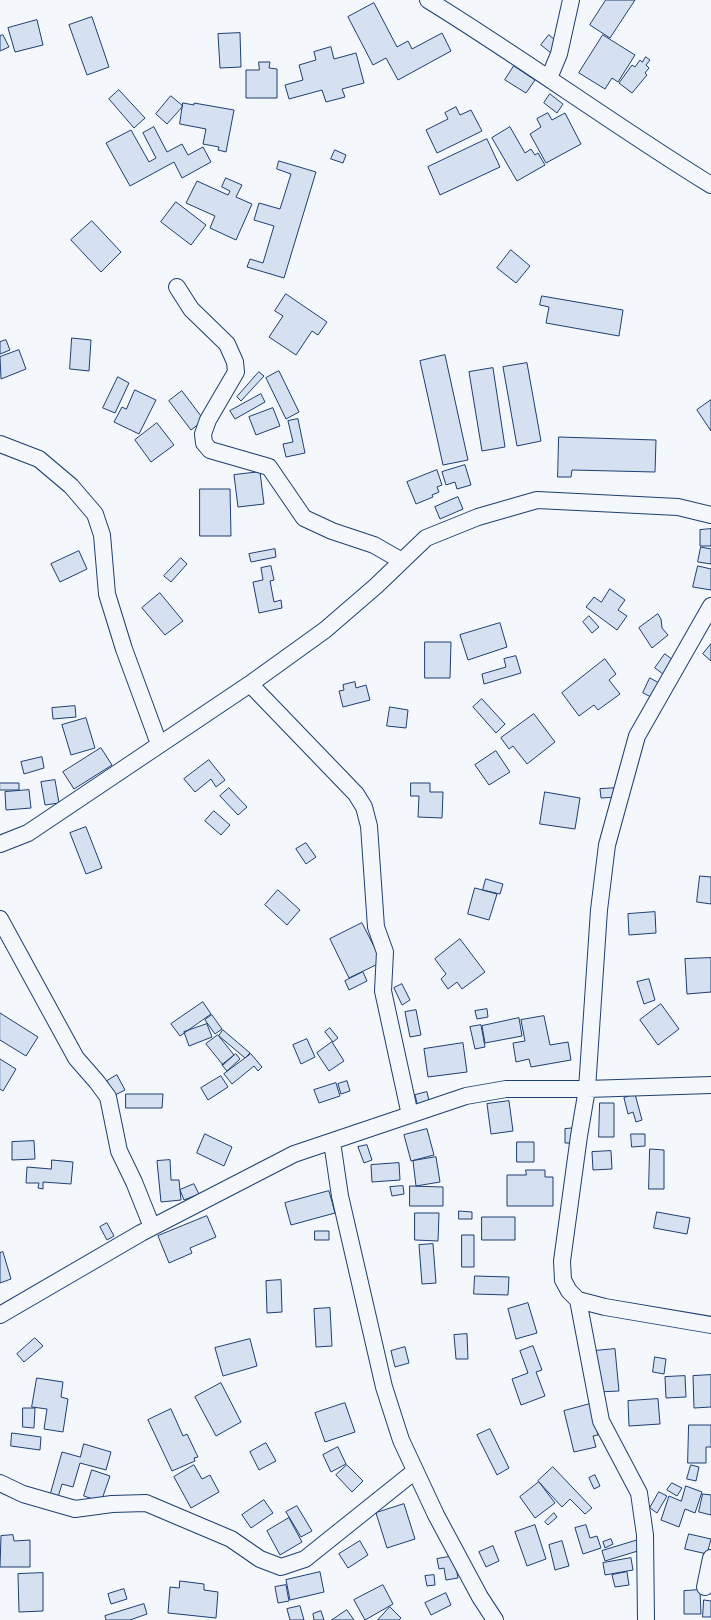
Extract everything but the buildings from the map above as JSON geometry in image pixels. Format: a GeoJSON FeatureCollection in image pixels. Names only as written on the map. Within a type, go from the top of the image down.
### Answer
{"type":"FeatureCollection","features":[{"type":"Feature","properties":{"kind":"street"},"geometry":{"type":"LineString","coordinates":[[428,0],[487,36],[662,155],[711,185]]}},
{"type":"Feature","properties":{"kind":"street"},"geometry":{"type":"LineString","coordinates":[[549,78],[559,54],[571,0]]}},
{"type":"Feature","properties":{"kind":"street"},"geometry":{"type":"LineString","coordinates":[[177,287],[191,309],[227,344],[235,362],[236,372],[208,420],[203,434],[204,443],[210,450],[268,467],[304,518],[332,531],[374,546],[402,561]]}},
{"type":"Feature","properties":{"kind":"street"},"geometry":{"type":"LineString","coordinates":[[0,444],[39,459],[71,486],[95,514],[102,535],[106,594],[124,649],[159,744]]}},
{"type":"Feature","properties":{"kind":"street"},"geometry":{"type":"LineString","coordinates":[[0,844],[28,832],[250,684],[325,630],[376,586],[426,538],[478,517],[537,500],[678,507],[711,515]]}},
{"type":"Feature","properties":{"kind":"street"},"geometry":{"type":"LineString","coordinates":[[711,606],[637,736],[607,845],[599,910],[587,1089],[575,1158],[562,1260],[563,1280],[569,1291],[578,1300],[605,1307],[711,1325]]}},
{"type":"Feature","properties":{"kind":"street"},"geometry":{"type":"LineString","coordinates":[[250,684],[356,794],[364,807],[369,826],[376,927],[385,952],[383,991],[410,1114]]}},
{"type":"Feature","properties":{"kind":"street"},"geometry":{"type":"LineString","coordinates":[[0,919],[76,1058],[98,1082],[108,1097],[119,1151],[134,1182],[152,1227]]}},
{"type":"Feature","properties":{"kind":"street"},"geometry":{"type":"LineString","coordinates":[[0,1315],[152,1227],[294,1154],[410,1114],[466,1096],[506,1089],[587,1089],[711,1085]]}},
{"type":"Feature","properties":{"kind":"street"},"geometry":{"type":"LineString","coordinates":[[332,1142],[340,1196],[384,1388],[401,1440],[436,1515],[480,1597],[495,1620]]}},
{"type":"Feature","properties":{"kind":"street"},"geometry":{"type":"LineString","coordinates":[[578,1300],[601,1421],[639,1493],[645,1534],[646,1620]]}},
{"type":"Feature","properties":{"kind":"street"},"geometry":{"type":"LineString","coordinates":[[0,1483],[23,1494],[75,1509],[112,1504],[146,1503],[230,1539],[260,1559],[281,1567],[305,1559],[415,1471]]}},
{"type":"Feature","properties":{"kind":"street"},"geometry":{"type":"LineString","coordinates":[[704,1587],[711,1558]]}}]}
